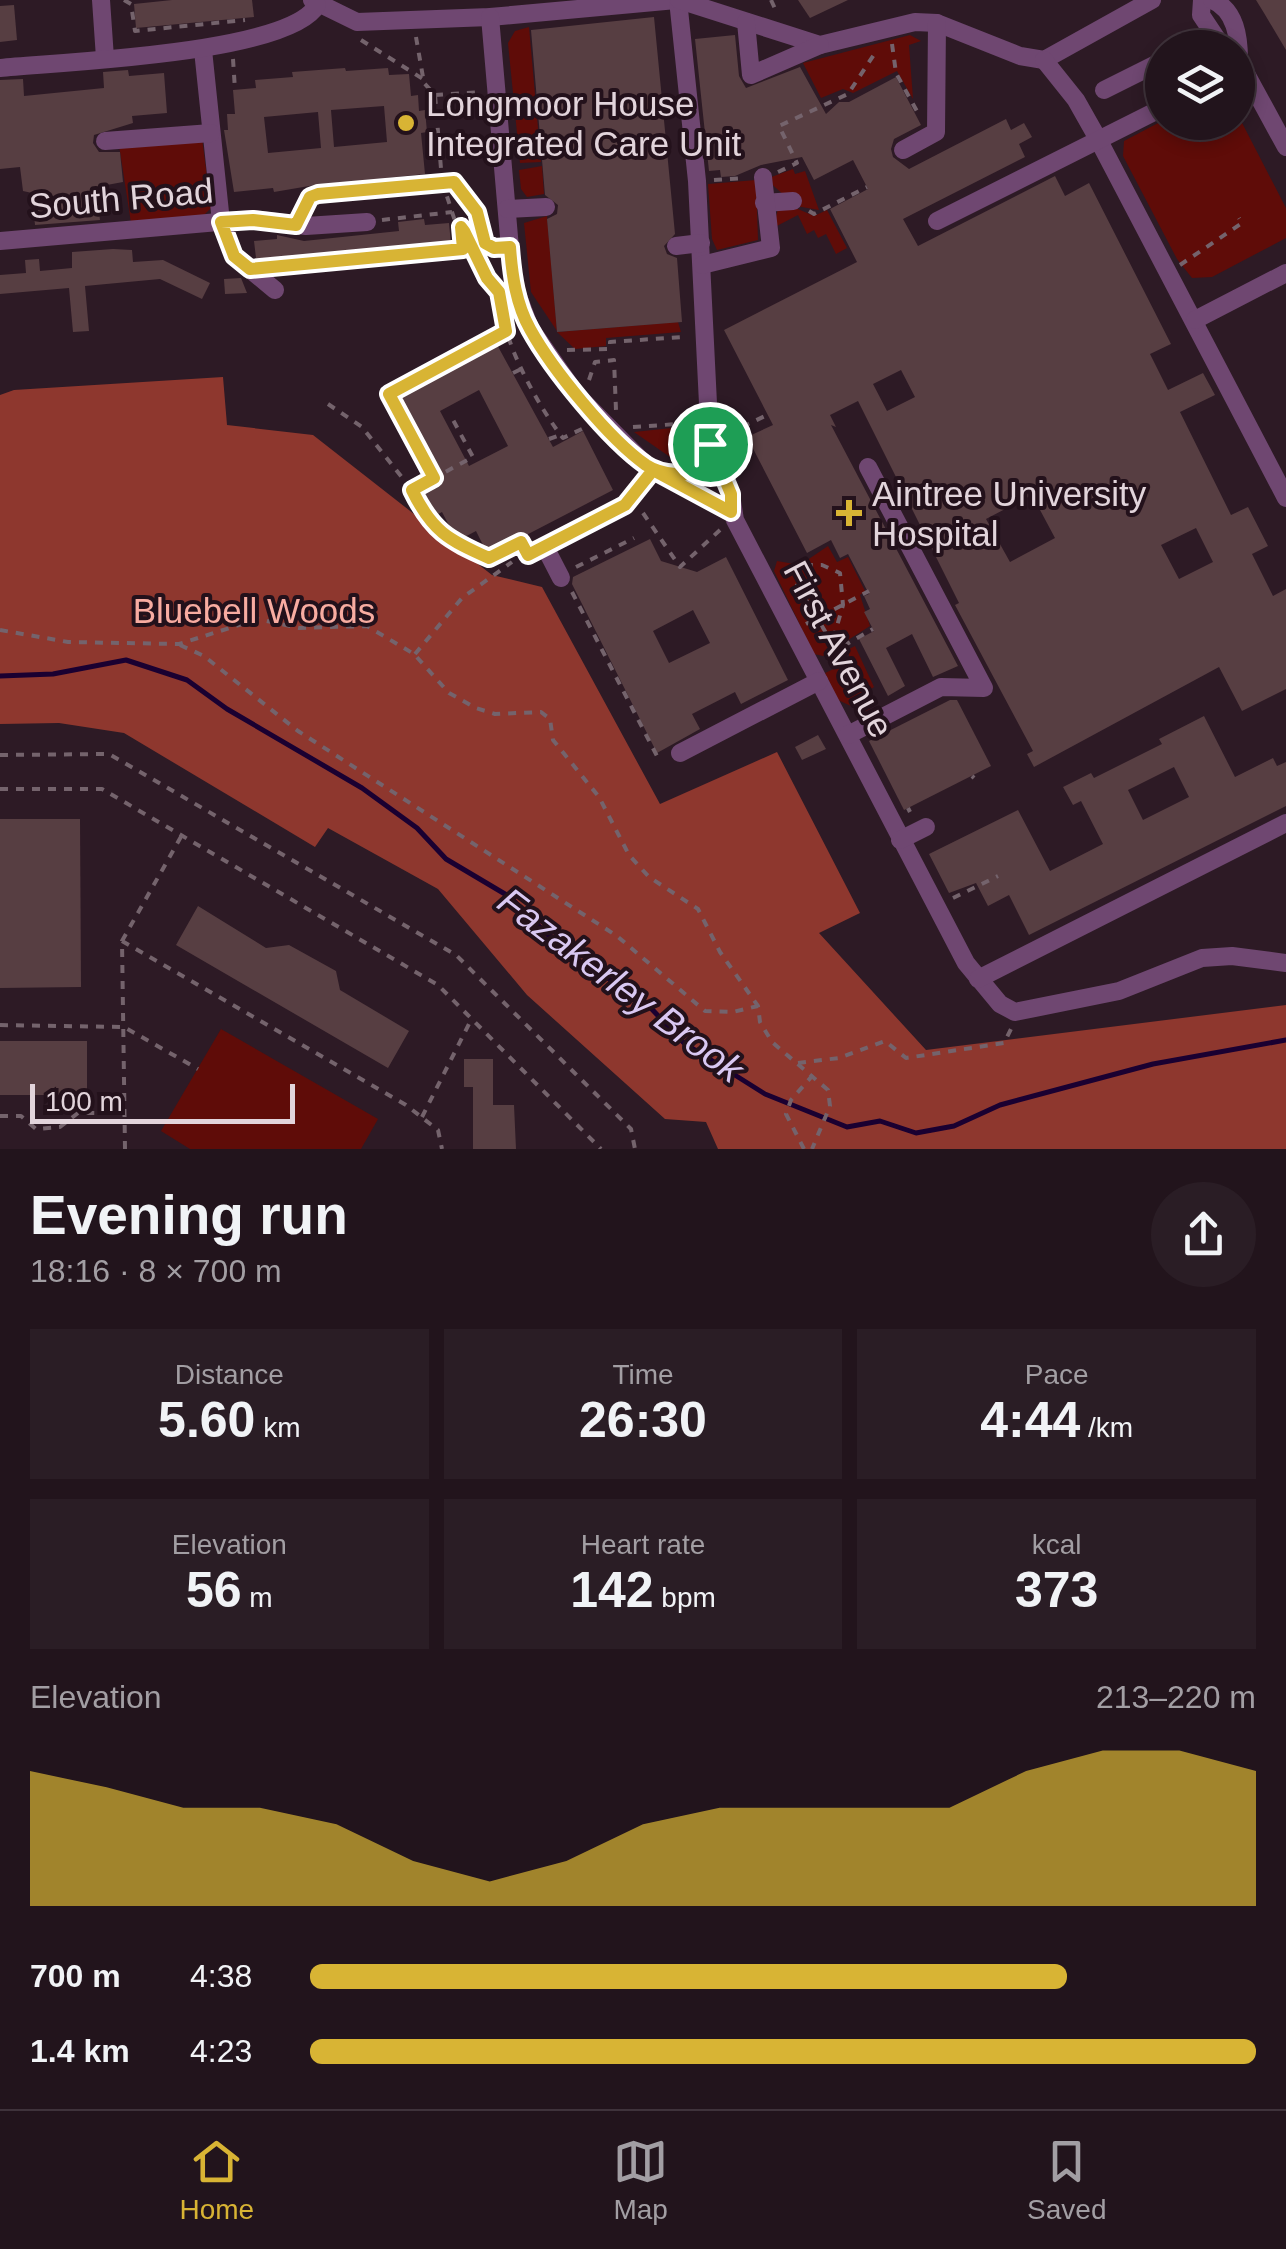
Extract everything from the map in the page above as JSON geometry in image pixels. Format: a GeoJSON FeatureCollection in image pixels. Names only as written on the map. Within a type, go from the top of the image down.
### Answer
{"type":"FeatureCollection","features":[{"type":"Feature","properties":{"kind":"street"},"geometry":{"type":"LineString","coordinates":[[101,0],[105,58]]}},
{"type":"Feature","properties":{"kind":"street"},"geometry":{"type":"LineString","coordinates":[[0,68],[203,50],[298,23],[315,3],[357,22],[490,17],[677,0],[820,45]]}},
{"type":"Feature","properties":{"kind":"street","name":"First Avenue"},"geometry":{"type":"LineString","coordinates":[[677,0],[701,243],[710,444],[726,462],[731,494],[729,518],[978,979],[1000,1004],[1015,1012]]}},
{"type":"Feature","properties":{"kind":"street"},"geometry":{"type":"LineString","coordinates":[[1044,60],[1152,0]]}},
{"type":"Feature","properties":{"kind":"street"},"geometry":{"type":"LineString","coordinates":[[1202,0],[1201,15],[1211,30]]}},
{"type":"Feature","properties":{"kind":"street"},"geometry":{"type":"LineString","coordinates":[[1212,0],[1221,4],[1237,30]]}},
{"type":"Feature","properties":{"kind":"street"},"geometry":{"type":"LineString","coordinates":[[490,17],[513,283],[530,328],[576,394],[650,468],[707,499],[729,518]]}},
{"type":"Feature","properties":{"kind":"street"},"geometry":{"type":"LineString","coordinates":[[746,22],[751,74],[820,45],[915,22],[937,23],[993,46],[1044,60],[1076,100],[1098,139],[1286,498]]}},
{"type":"Feature","properties":{"kind":"street"},"geometry":{"type":"LineString","coordinates":[[903,150],[936,132],[937,23]]}},
{"type":"Feature","properties":{"kind":"street"},"geometry":{"type":"LineString","coordinates":[[203,50],[221,222],[234,256],[275,290]]}},
{"type":"Feature","properties":{"kind":"street"},"geometry":{"type":"LineString","coordinates":[[1104,90],[1145,70]]}},
{"type":"Feature","properties":{"kind":"street"},"geometry":{"type":"LineString","coordinates":[[1255,91],[1286,147]]}},
{"type":"Feature","properties":{"kind":"street"},"geometry":{"type":"LineString","coordinates":[[937,221],[1145,116]]}},
{"type":"Feature","properties":{"kind":"street"},"geometry":{"type":"LineString","coordinates":[[105,142],[211,132]]}},
{"type":"Feature","properties":{"kind":"street"},"geometry":{"type":"LineString","coordinates":[[702,265],[770,248],[762,177]]}},
{"type":"Feature","properties":{"kind":"street"},"geometry":{"type":"LineString","coordinates":[[764,202],[793,202]]}},
{"type":"Feature","properties":{"kind":"street"},"geometry":{"type":"LineString","coordinates":[[507,210],[546,207]]}},
{"type":"Feature","properties":{"kind":"street","name":"South Road"},"geometry":{"type":"LineString","coordinates":[[0,242],[253,220],[296,225],[367,222]]}},
{"type":"Feature","properties":{"kind":"street"},"geometry":{"type":"LineString","coordinates":[[676,246],[701,243]]}},
{"type":"Feature","properties":{"kind":"street"},"geometry":{"type":"LineString","coordinates":[[1194,320],[1286,273]]}},
{"type":"Feature","properties":{"kind":"street"},"geometry":{"type":"LineString","coordinates":[[650,468],[693,476],[705,471],[710,444]]}},
{"type":"Feature","properties":{"kind":"street"},"geometry":{"type":"LineString","coordinates":[[707,499],[716,494],[726,462]]}},
{"type":"Feature","properties":{"kind":"street"},"geometry":{"type":"LineString","coordinates":[[848,735],[941,687],[984,688],[868,467]]}},
{"type":"Feature","properties":{"kind":"street"},"geometry":{"type":"LineString","coordinates":[[528,555],[625,505],[650,468]]}},
{"type":"Feature","properties":{"kind":"street"},"geometry":{"type":"LineString","coordinates":[[545,547],[565,580]]}},
{"type":"Feature","properties":{"kind":"street"},"geometry":{"type":"LineString","coordinates":[[677,750],[819,681]]}},
{"type":"Feature","properties":{"kind":"street"},"geometry":{"type":"LineString","coordinates":[[978,979],[1286,823]]}},
{"type":"Feature","properties":{"kind":"street"},"geometry":{"type":"LineString","coordinates":[[900,840],[926,827]]}},
{"type":"Feature","properties":{"kind":"street"},"geometry":{"type":"LineString","coordinates":[[1015,1012],[1104,996],[1202,958],[1232,956],[1286,964]]}},
{"type":"Feature","properties":{"kind":"path"},"geometry":{"type":"LineString","coordinates":[[124,0],[131,4],[135,31],[252,19]]}},
{"type":"Feature","properties":{"kind":"path"},"geometry":{"type":"LineString","coordinates":[[413,28],[424,79]]}},
{"type":"Feature","properties":{"kind":"path"},"geometry":{"type":"LineString","coordinates":[[892,39],[896,73],[931,135]]}},
{"type":"Feature","properties":{"kind":"path"},"geometry":{"type":"LineString","coordinates":[[361,40],[424,79],[436,95],[442,182],[452,212],[493,288],[499,292],[506,331],[523,368],[563,438],[586,428],[591,432]]}},
{"type":"Feature","properties":{"kind":"path"},"geometry":{"type":"LineString","coordinates":[[704,181],[762,177],[797,163],[779,126],[848,94],[882,42]]}},
{"type":"Feature","properties":{"kind":"path"},"geometry":{"type":"LineString","coordinates":[[233,53],[235,90]]}},
{"type":"Feature","properties":{"kind":"path"},"geometry":{"type":"LineString","coordinates":[[436,95],[487,92]]}},
{"type":"Feature","properties":{"kind":"path"},"geometry":{"type":"LineString","coordinates":[[296,225],[310,197],[318,194],[454,182],[470,200],[485,243],[494,248],[510,247]]}},
{"type":"Feature","properties":{"kind":"path"},"geometry":{"type":"LineString","coordinates":[[793,202],[814,214],[867,187]]}},
{"type":"Feature","properties":{"kind":"path"},"geometry":{"type":"LineString","coordinates":[[367,222],[452,212]]}},
{"type":"Feature","properties":{"kind":"path"},"geometry":{"type":"LineString","coordinates":[[1168,274],[1242,223],[1238,218]]}},
{"type":"Feature","properties":{"kind":"path"},"geometry":{"type":"LineString","coordinates":[[250,269],[463,249],[461,227]]}},
{"type":"Feature","properties":{"kind":"path"},"geometry":{"type":"LineString","coordinates":[[434,478],[389,394],[506,331]]}},
{"type":"Feature","properties":{"kind":"path"},"geometry":{"type":"LineString","coordinates":[[560,343],[569,351],[610,348],[610,342],[682,337]]}},
{"type":"Feature","properties":{"kind":"path"},"geometry":{"type":"LineString","coordinates":[[590,382],[588,372],[594,362],[614,360],[616,410]]}},
{"type":"Feature","properties":{"kind":"path"},"geometry":{"type":"LineString","coordinates":[[513,373],[523,368]]}},
{"type":"Feature","properties":{"kind":"path"},"geometry":{"type":"LineString","coordinates":[[603,396],[635,428],[725,420],[742,427],[765,416]]}},
{"type":"Feature","properties":{"kind":"path"},"geometry":{"type":"LineString","coordinates":[[328,404],[362,428],[412,490],[428,522],[456,543],[489,558],[521,542],[528,555],[500,566],[462,598],[414,654]]}},
{"type":"Feature","properties":{"kind":"path"},"geometry":{"type":"LineString","coordinates":[[412,490],[473,457],[452,418]]}},
{"type":"Feature","properties":{"kind":"path"},"geometry":{"type":"LineString","coordinates":[[726,462],[749,447],[742,427]]}},
{"type":"Feature","properties":{"kind":"path"},"geometry":{"type":"LineString","coordinates":[[549,439],[560,434]]}},
{"type":"Feature","properties":{"kind":"path"},"geometry":{"type":"LineString","coordinates":[[637,505],[680,567],[729,518]]}},
{"type":"Feature","properties":{"kind":"path"},"geometry":{"type":"LineString","coordinates":[[634,538],[565,580],[656,756],[677,750]]}},
{"type":"Feature","properties":{"kind":"path"},"geometry":{"type":"LineString","coordinates":[[829,654],[842,605],[840,573],[822,565],[800,565],[797,585],[819,617],[830,642]]}},
{"type":"Feature","properties":{"kind":"path"},"geometry":{"type":"LineString","coordinates":[[802,626],[869,592]]}},
{"type":"Feature","properties":{"kind":"path"},"geometry":{"type":"LineString","coordinates":[[0,630],[68,642],[179,644],[258,619],[299,628],[367,626],[414,654],[449,693],[476,708],[496,714],[540,712],[550,719],[553,740],[600,798],[629,854],[649,877],[698,909],[720,952],[758,1006],[760,1022],[772,1042],[828,1090],[830,1106],[812,1149]]}},
{"type":"Feature","properties":{"kind":"path"},"geometry":{"type":"LineString","coordinates":[[820,658],[873,629]]}},
{"type":"Feature","properties":{"kind":"path"},"geometry":{"type":"LineString","coordinates":[[179,644],[204,656],[298,731],[617,936],[705,1011],[733,1012],[758,1006]]}},
{"type":"Feature","properties":{"kind":"path"},"geometry":{"type":"LineString","coordinates":[[0,755],[110,754],[456,955],[631,1129],[634,1149]]}},
{"type":"Feature","properties":{"kind":"path"},"geometry":{"type":"LineString","coordinates":[[0,789],[102,789],[438,985],[601,1149]]}},
{"type":"Feature","properties":{"kind":"path"},"geometry":{"type":"LineString","coordinates":[[125,1149],[122,942],[182,836]]}},
{"type":"Feature","properties":{"kind":"path"},"geometry":{"type":"LineString","coordinates":[[943,894],[957,898],[998,876]]}},
{"type":"Feature","properties":{"kind":"path"},"geometry":{"type":"LineString","coordinates":[[122,942],[422,1118],[438,1130],[442,1149]]}},
{"type":"Feature","properties":{"kind":"path"},"geometry":{"type":"LineString","coordinates":[[798,1063],[839,1058],[885,1041],[906,1058],[1004,1043],[1011,1034],[1015,1012]]}},
{"type":"Feature","properties":{"kind":"path"},"geometry":{"type":"LineString","coordinates":[[422,1118],[472,1018]]}},
{"type":"Feature","properties":{"kind":"path"},"geometry":{"type":"LineString","coordinates":[[0,1024],[124,1027],[198,1070]]}},
{"type":"Feature","properties":{"kind":"path"},"geometry":{"type":"LineString","coordinates":[[804,1149],[786,1114],[791,1100],[813,1075]]}},
{"type":"Feature","properties":{"kind":"path"},"geometry":{"type":"LineString","coordinates":[[0,1116],[21,1116],[36,1129],[60,1128],[78,1113],[124,1113]]}},
{"type":"Feature","properties":{"kind":"shaded area"},"geometry":{"type":"Polygon","coordinates":[[[529,27],[541,162],[520,163],[508,43],[515,31],[529,27]]]}},
{"type":"Feature","properties":{"kind":"shaded area"},"geometry":{"type":"Polygon","coordinates":[[[910,35],[921,41],[909,45],[913,99],[897,71],[853,93],[843,89],[821,98],[803,63],[910,35]]]}},
{"type":"Feature","properties":{"kind":"shaded area"},"geometry":{"type":"Polygon","coordinates":[[[1145,130],[1145,140],[1251,140],[1286,208],[1286,238],[1212,277],[1192,278],[1177,259],[1123,156],[1124,141],[1145,130]]]}},
{"type":"Feature","properties":{"kind":"shaded area"},"geometry":{"type":"Polygon","coordinates":[[[202,138],[211,208],[204,215],[131,223],[119,145],[202,138]]]}},
{"type":"Feature","properties":{"kind":"shaded area"},"geometry":{"type":"Polygon","coordinates":[[[542,166],[544,194],[527,197],[521,189],[519,170],[542,166]]]}},
{"type":"Feature","properties":{"kind":"shaded area"},"geometry":{"type":"Polygon","coordinates":[[[793,169],[795,174],[805,171],[819,210],[796,206],[766,179],[793,169]]]}},
{"type":"Feature","properties":{"kind":"shaded area"},"geometry":{"type":"Polygon","coordinates":[[[756,180],[758,240],[717,250],[712,239],[708,184],[756,180]]]}},
{"type":"Feature","properties":{"kind":"shaded area"},"geometry":{"type":"Polygon","coordinates":[[[778,209],[798,209],[814,216],[827,210],[847,248],[836,254],[826,234],[818,238],[814,230],[807,234],[798,215],[773,228],[778,209]]]}},
{"type":"Feature","properties":{"kind":"shaded area"},"geometry":{"type":"Polygon","coordinates":[[[547,216],[557,331],[531,292],[524,223],[547,216]]]}},
{"type":"Feature","properties":{"kind":"shaded area"},"geometry":{"type":"Polygon","coordinates":[[[678,322],[681,332],[606,338],[606,346],[575,349],[557,332],[678,322]]]}},
{"type":"Feature","properties":{"kind":"shaded area"},"geometry":{"type":"Polygon","coordinates":[[[700,425],[701,450],[695,466],[683,466],[634,432],[700,425]]]}},
{"type":"Feature","properties":{"kind":"shaded area"},"geometry":{"type":"Polygon","coordinates":[[[828,546],[837,562],[848,557],[865,591],[860,595],[870,626],[823,656],[814,654],[774,571],[777,561],[800,565],[828,546]]]}},
{"type":"Feature","properties":{"kind":"shaded area"},"geometry":{"type":"Polygon","coordinates":[[[855,646],[874,687],[863,694],[870,709],[864,712],[838,700],[825,673],[851,661],[847,650],[855,646]]]}},
{"type":"Feature","properties":{"kind":"shaded area"},"geometry":{"type":"Polygon","coordinates":[[[221,1029],[378,1119],[361,1149],[190,1149],[161,1131],[221,1029]]]}},
{"type":"Feature","properties":{"kind":"green space","name":"Bluebell Woods"},"geometry":{"type":"Polygon","coordinates":[[[223,377],[227,425],[313,435],[492,575],[542,587],[660,804],[777,752],[860,913],[819,933],[926,1050],[1286,1005],[1286,1149],[718,1149],[706,1122],[665,1119],[527,995],[438,889],[328,828],[315,847],[124,733],[59,723],[0,724],[0,395],[14,390],[223,377]]]}},
{"type":"Feature","properties":{"kind":"building"},"geometry":{"type":"Polygon","coordinates":[[[252,0],[254,17],[136,28],[134,4],[252,0]]]}},
{"type":"Feature","properties":{"kind":"building"},"geometry":{"type":"Polygon","coordinates":[[[798,0],[848,0],[810,18],[798,0]]]}},
{"type":"Feature","properties":{"kind":"building"},"geometry":{"type":"Polygon","coordinates":[[[1256,0],[1286,0],[1286,50],[1264,13],[1256,0]]]}},
{"type":"Feature","properties":{"kind":"building"},"geometry":{"type":"Polygon","coordinates":[[[14,5],[17,40],[0,42],[0,6],[14,5]]]}},
{"type":"Feature","properties":{"kind":"building"},"geometry":{"type":"Polygon","coordinates":[[[654,17],[675,234],[664,246],[667,254],[677,258],[682,322],[557,332],[547,219],[557,214],[558,205],[545,195],[531,30],[654,17]]]}},
{"type":"Feature","properties":{"kind":"building"},"geometry":{"type":"Polygon","coordinates":[[[735,35],[739,76],[746,88],[800,67],[826,114],[839,102],[849,102],[896,77],[921,125],[894,139],[891,149],[893,157],[909,169],[1006,119],[1011,130],[1024,123],[1032,137],[1019,144],[1025,157],[903,219],[918,246],[1055,176],[1065,196],[1089,183],[1171,344],[1150,354],[1168,390],[1203,373],[1215,395],[1180,412],[1231,515],[1248,507],[1268,546],[1252,554],[1273,596],[1286,589],[1286,689],[1242,711],[1219,667],[1034,767],[1027,754],[1033,751],[955,605],[959,603],[858,401],[830,415],[836,427],[831,425],[958,666],[933,677],[912,634],[886,648],[905,686],[888,696],[859,639],[874,631],[864,612],[870,609],[864,596],[869,594],[848,554],[840,558],[831,540],[807,553],[747,437],[773,425],[724,330],[857,262],[830,209],[868,189],[853,160],[814,180],[802,157],[761,165],[735,176],[721,177],[720,170],[709,171],[695,39],[735,35]],[[901,370],[873,384],[887,411],[915,397],[901,370]],[[1032,495],[986,519],[1010,562],[1055,538],[1032,495]],[[1196,528],[1161,545],[1179,579],[1213,562],[1196,528]]]}},
{"type":"Feature","properties":{"kind":"building","name":"Longmoor House Integrated Care Unit"},"geometry":{"type":"Polygon","coordinates":[[[388,68],[389,75],[409,74],[411,96],[418,95],[419,111],[425,110],[427,132],[421,133],[425,174],[386,178],[386,182],[338,182],[339,188],[321,189],[321,184],[274,192],[273,188],[234,192],[224,130],[228,130],[227,114],[235,114],[233,90],[256,88],[255,80],[293,77],[292,72],[388,68]],[[384,106],[331,110],[334,147],[387,142],[384,106]],[[318,112],[264,117],[268,153],[321,148],[318,112]]]}},
{"type":"Feature","properties":{"kind":"building"},"geometry":{"type":"Polygon","coordinates":[[[128,70],[129,76],[164,73],[167,113],[132,116],[133,123],[94,135],[93,143],[99,152],[120,152],[123,182],[96,187],[100,220],[35,225],[32,193],[23,191],[20,167],[0,169],[0,80],[23,79],[24,96],[104,88],[103,72],[128,70]]]}},
{"type":"Feature","properties":{"kind":"building"},"geometry":{"type":"Polygon","coordinates":[[[424,219],[425,225],[449,223],[451,244],[346,258],[346,254],[280,262],[256,258],[254,241],[277,239],[277,235],[304,241],[399,231],[398,222],[424,219]]]}},
{"type":"Feature","properties":{"kind":"building"},"geometry":{"type":"Polygon","coordinates":[[[132,250],[133,262],[163,260],[210,283],[202,299],[160,279],[85,286],[89,331],[73,332],[69,288],[0,294],[0,275],[26,273],[25,260],[39,259],[40,271],[72,268],[72,252],[132,250]]]}},
{"type":"Feature","properties":{"kind":"building"},"geometry":{"type":"Polygon","coordinates":[[[241,278],[247,293],[225,294],[224,279],[241,278]]]}},
{"type":"Feature","properties":{"kind":"building"},"geometry":{"type":"Polygon","coordinates":[[[495,341],[553,447],[583,431],[613,490],[488,555],[476,531],[457,541],[442,512],[429,519],[416,493],[437,482],[394,395],[495,341]],[[479,390],[440,411],[469,466],[508,446],[479,390]]]}},
{"type":"Feature","properties":{"kind":"building"},"geometry":{"type":"Polygon","coordinates":[[[650,539],[661,561],[697,572],[726,557],[788,680],[741,704],[735,692],[692,714],[700,729],[657,753],[572,584],[573,577],[650,539]],[[693,610],[653,631],[669,663],[710,643],[693,610]]]}},
{"type":"Feature","properties":{"kind":"building"},"geometry":{"type":"Polygon","coordinates":[[[957,700],[991,766],[904,810],[869,741],[957,700]]]}},
{"type":"Feature","properties":{"kind":"building"},"geometry":{"type":"Polygon","coordinates":[[[1204,716],[1235,777],[1273,758],[1277,766],[1286,762],[1286,806],[1029,935],[1009,895],[988,906],[976,883],[949,893],[929,854],[1018,810],[1050,871],[1103,844],[1081,801],[1073,805],[1063,787],[1091,773],[1094,778],[1162,744],[1159,739],[1204,716]],[[1174,767],[1128,790],[1143,820],[1189,797],[1174,767]]]}},
{"type":"Feature","properties":{"kind":"building"},"geometry":{"type":"Polygon","coordinates":[[[818,735],[826,749],[802,760],[795,747],[818,735]]]}},
{"type":"Feature","properties":{"kind":"building"},"geometry":{"type":"Polygon","coordinates":[[[0,819],[80,819],[81,987],[0,988],[0,819]]]}},
{"type":"Feature","properties":{"kind":"building"},"geometry":{"type":"Polygon","coordinates":[[[198,906],[266,948],[289,945],[336,971],[340,990],[409,1031],[388,1068],[176,945],[198,906]]]}},
{"type":"Feature","properties":{"kind":"building"},"geometry":{"type":"Polygon","coordinates":[[[0,1041],[87,1041],[87,1095],[0,1095],[0,1041]]]}},
{"type":"Feature","properties":{"kind":"building"},"geometry":{"type":"Polygon","coordinates":[[[464,1059],[493,1059],[493,1105],[514,1105],[516,1149],[473,1149],[473,1087],[464,1087],[464,1059]]]}},
{"type":"Feature","properties":{"kind":"waterway","name":"Fazakerley Brook"},"geometry":{"type":"LineString","coordinates":[[0,676],[53,674],[126,660],[187,680],[227,709],[362,788],[417,828],[446,859],[510,897],[548,935],[586,955],[609,979],[646,1003],[684,1043],[765,1094],[847,1127],[880,1121],[916,1133],[954,1126],[1000,1105],[1153,1064],[1286,1040]]}},
{"type":"Feature","properties":{"kind":"place","name":"Longmoor House Integrated Care Unit"},"geometry":{"type":"Point","coordinates":[406,123]}},
{"type":"Feature","properties":{"kind":"place","name":"Aintree University Hospital"},"geometry":{"type":"Point","coordinates":[849,513]}},
{"type":"Feature","properties":{"kind":"route"},"geometry":{"type":"LineString","coordinates":[[454,182],[477,212],[485,243],[494,248],[510,247],[513,283],[530,328],[576,394],[648,466],[693,476],[705,471],[710,444],[731,494],[731,512],[653,470],[625,505],[574,533],[528,555],[521,542],[489,558],[456,543],[428,522],[412,490],[434,478],[389,394],[506,331],[499,292],[487,278],[461,227],[463,249],[250,269],[234,256],[221,222],[253,220],[296,225],[310,197],[318,194],[454,182]]}}]}
